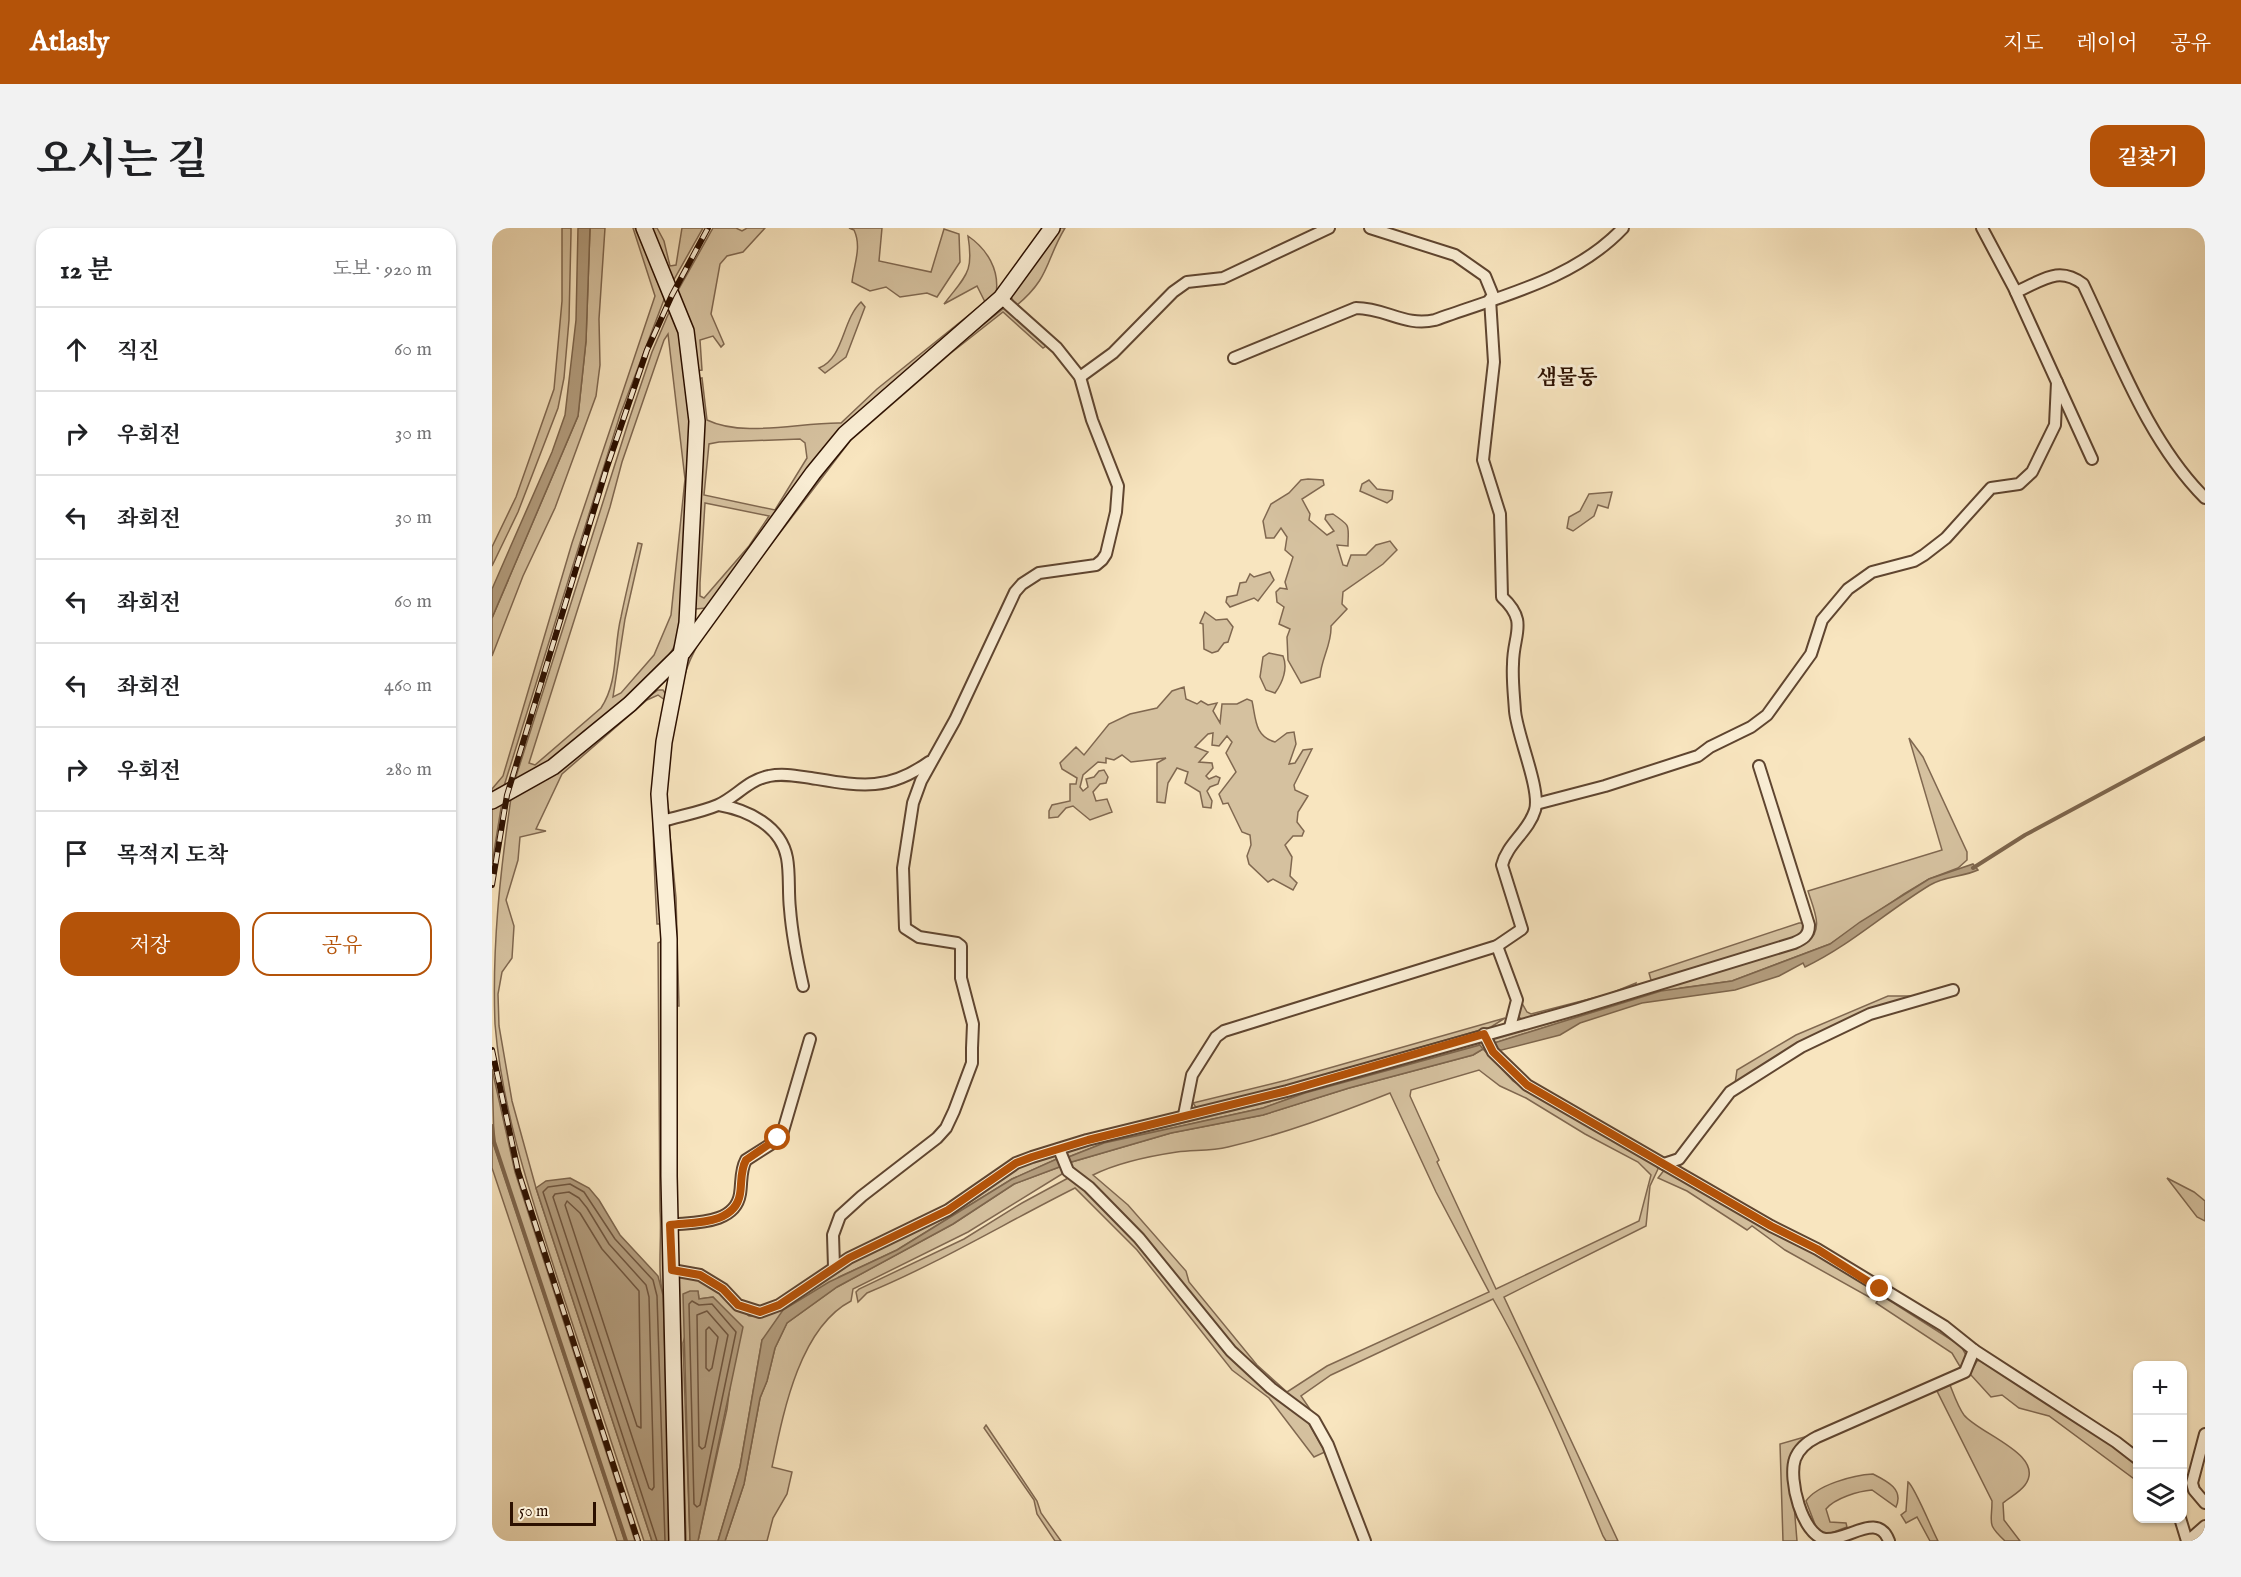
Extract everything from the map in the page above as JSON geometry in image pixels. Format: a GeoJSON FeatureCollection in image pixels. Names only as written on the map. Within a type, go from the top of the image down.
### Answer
{"type":"FeatureCollection","features":[{"type":"Feature","properties":{"kind":"street"},"geometry":{"type":"LineString","coordinates":[[644,228],[686,331],[698,420],[689,590],[683,652],[664,742],[659,778],[669,939],[670,1225],[677,1541]]}},
{"type":"Feature","properties":{"kind":"street"},"geometry":{"type":"LineString","coordinates":[[492,801],[553,767],[630,704],[683,652],[813,473],[845,434],[1001,298],[1052,228]]}},
{"type":"Feature","properties":{"kind":"street"},"geometry":{"type":"LineString","coordinates":[[1080,377],[1113,353],[1173,292],[1187,282],[1223,278],[1329,228]]}},
{"type":"Feature","properties":{"kind":"street"},"geometry":{"type":"LineString","coordinates":[[1184,1115],[1192,1075],[1216,1037],[1224,1031],[1497,946],[1522,929],[1502,865],[1504,856],[1530,822],[1536,804],[1516,714],[1513,664],[1519,623],[1516,613],[1502,597],[1500,514],[1484,460],[1494,362],[1492,299],[1485,276],[1455,255],[1370,228]]}},
{"type":"Feature","properties":{"kind":"street"},"geometry":{"type":"LineString","coordinates":[[1234,358],[1356,308],[1372,308],[1411,322],[1423,322],[1492,299],[1574,268],[1596,254],[1623,228]]}},
{"type":"Feature","properties":{"kind":"street"},"geometry":{"type":"LineString","coordinates":[[1982,228],[2016,292],[2092,459]]}},
{"type":"Feature","properties":{"kind":"street"},"geometry":{"type":"LineString","coordinates":[[2016,292],[2056,274],[2071,275],[2084,284],[2137,398],[2182,475],[2205,498]]}},
{"type":"Feature","properties":{"kind":"street"},"geometry":{"type":"LineString","coordinates":[[834,1267],[833,1235],[840,1216],[946,1128],[972,1063],[973,1024],[962,991],[961,946],[911,934],[905,928],[903,868],[913,803],[1015,592],[1022,584],[1039,573],[1096,565],[1106,554],[1116,512],[1118,486],[1092,420],[1080,377],[1057,348],[1001,298]]}},
{"type":"Feature","properties":{"kind":"street"},"geometry":{"type":"LineString","coordinates":[[1536,804],[1605,786],[1698,756],[1710,747],[1751,727],[1767,715],[1811,654],[1822,620],[1848,589],[1872,572],[1914,561],[1924,555],[1946,538],[1991,488],[2019,484],[2032,472],[2055,425],[2057,382]]}},
{"type":"Feature","properties":{"kind":"street"},"geometry":{"type":"LineString","coordinates":[[660,822],[719,805],[749,783],[770,776],[795,775],[842,785],[869,786],[909,777],[932,760]]}},
{"type":"Feature","properties":{"kind":"street"},"geometry":{"type":"LineString","coordinates":[[672,1270],[700,1275],[723,1289],[738,1305],[760,1312],[779,1305],[834,1267],[948,1210],[1016,1163],[1062,1157],[1184,1115],[1488,1043],[1510,1026],[1719,968],[1804,938],[1809,932],[1809,925],[1759,766]]}},
{"type":"Feature","properties":{"kind":"street"},"geometry":{"type":"LineString","coordinates":[[719,805],[745,811],[756,817],[768,825],[784,846],[793,937],[803,986]]}},
{"type":"Feature","properties":{"kind":"street"},"geometry":{"type":"LineString","coordinates":[[1497,946],[1516,1000],[1510,1026]]}},
{"type":"Feature","properties":{"kind":"street"},"geometry":{"type":"LineString","coordinates":[[1664,1164],[1679,1160],[1730,1092],[1801,1047],[1870,1014],[1953,990]]}},
{"type":"Feature","properties":{"kind":"street"},"geometry":{"type":"LineString","coordinates":[[670,1225],[714,1219],[725,1215],[736,1204],[746,1160],[771,1144],[783,1131],[810,1039]]}},
{"type":"Feature","properties":{"kind":"street"},"geometry":{"type":"LineString","coordinates":[[1488,1043],[1527,1085],[1827,1255],[1944,1326],[1974,1350],[2097,1429],[2133,1455]]}},
{"type":"Feature","properties":{"kind":"street"},"geometry":{"type":"LineString","coordinates":[[1062,1157],[1068,1171],[1089,1187],[1139,1238],[1231,1351],[1271,1388],[1314,1420],[1328,1445],[1365,1541]]}},
{"type":"Feature","properties":{"kind":"street"},"geometry":{"type":"LineString","coordinates":[[1889,1541],[1886,1532],[1879,1527],[1872,1527],[1839,1539],[1827,1540],[1812,1534],[1803,1520],[1793,1473],[1797,1454],[1804,1444],[1817,1437],[1965,1372],[1974,1350]]}},
{"type":"Feature","properties":{"kind":"street"},"geometry":{"type":"LineString","coordinates":[[2205,1434],[2192,1483],[2194,1490],[2205,1503]]}},
{"type":"Feature","properties":{"kind":"street"},"geometry":{"type":"LineString","coordinates":[[2182,1523],[2188,1541],[2205,1526]]}},
{"type":"Feature","properties":{"kind":"shaded area"},"geometry":{"type":"Polygon","coordinates":[[[562,228],[571,228],[571,233],[569,320],[564,378],[558,408],[518,512],[492,566],[492,547],[516,497],[554,389],[562,301],[562,228]]]}},
{"type":"Feature","properties":{"kind":"shaded area"},"geometry":{"type":"Polygon","coordinates":[[[590,228],[605,228],[599,319],[600,365],[596,396],[555,508],[523,576],[492,656],[492,618],[578,416],[586,341],[590,228]]]}},
{"type":"Feature","properties":{"kind":"shaded area"},"geometry":{"type":"Polygon","coordinates":[[[633,228],[640,228],[665,297],[620,415],[504,786],[492,795],[492,789],[503,776],[572,543],[655,296],[633,228]]]}},
{"type":"Feature","properties":{"kind":"shaded area"},"geometry":{"type":"Polygon","coordinates":[[[649,228],[657,228],[664,241],[670,266],[676,265],[682,228],[703,228],[672,283],[649,228]]]}},
{"type":"Feature","properties":{"kind":"shaded area"},"geometry":{"type":"Polygon","coordinates":[[[713,228],[736,228],[742,231],[747,228],[765,228],[743,252],[727,256],[720,264],[711,314],[724,344],[721,347],[713,336],[700,340],[702,370],[696,371],[676,294],[713,228]]]}},
{"type":"Feature","properties":{"kind":"shaded area"},"geometry":{"type":"Polygon","coordinates":[[[849,228],[882,228],[879,261],[931,272],[944,229],[959,234],[960,262],[937,297],[927,293],[900,297],[886,287],[870,291],[852,282],[857,243],[854,230],[849,228]]]}},
{"type":"Feature","properties":{"kind":"shaded area"},"geometry":{"type":"Polygon","coordinates":[[[1058,228],[1065,228],[1042,277],[1016,306],[1010,295],[1058,228]]]}},
{"type":"Feature","properties":{"kind":"shaded area"},"geometry":{"type":"Polygon","coordinates":[[[968,236],[981,247],[991,261],[996,277],[996,294],[876,397],[707,608],[695,609],[693,606],[697,379],[702,378],[707,420],[722,425],[755,429],[841,423],[877,389],[985,302],[977,286],[944,304],[966,273],[969,266],[968,236]],[[800,439],[709,444],[704,495],[775,510],[807,458],[805,443],[800,439]],[[705,503],[700,583],[700,596],[704,598],[749,546],[769,516],[705,503]]]}},
{"type":"Feature","properties":{"kind":"shaded area"},"geometry":{"type":"Polygon","coordinates":[[[861,302],[865,307],[846,357],[825,373],[819,368],[833,356],[850,318],[861,302]]]}},
{"type":"Feature","properties":{"kind":"shaded area"},"geometry":{"type":"Polygon","coordinates":[[[673,303],[692,410],[681,632],[671,652],[633,695],[558,755],[514,783],[629,420],[652,352],[673,303]],[[668,334],[622,462],[610,507],[529,763],[535,765],[601,708],[607,698],[638,543],[642,544],[625,619],[613,697],[621,693],[654,655],[671,615],[685,479],[668,334]]]}},
{"type":"Feature","properties":{"kind":"shaded area"},"geometry":{"type":"Polygon","coordinates":[[[1004,308],[1046,346],[1043,348],[1003,312],[951,353],[850,441],[720,611],[849,439],[948,353],[1004,308]]]}},
{"type":"Feature","properties":{"kind":"shaded area"},"geometry":{"type":"Polygon","coordinates":[[[1301,480],[1323,480],[1324,485],[1302,499],[1310,514],[1309,520],[1327,535],[1334,531],[1325,519],[1326,515],[1333,514],[1348,527],[1348,546],[1337,545],[1343,565],[1347,566],[1351,555],[1366,555],[1376,545],[1390,541],[1397,550],[1383,564],[1343,592],[1342,604],[1347,609],[1331,626],[1320,677],[1301,683],[1288,660],[1287,637],[1290,629],[1279,624],[1284,607],[1277,602],[1276,592],[1280,588],[1287,589],[1285,582],[1293,557],[1285,550],[1287,537],[1281,528],[1274,538],[1266,538],[1263,521],[1271,504],[1289,493],[1301,480]]]}},
{"type":"Feature","properties":{"kind":"shaded area"},"geometry":{"type":"Polygon","coordinates":[[[1369,480],[1377,489],[1393,491],[1392,499],[1387,503],[1360,491],[1362,484],[1369,480]]]}},
{"type":"Feature","properties":{"kind":"shaded area"},"geometry":{"type":"Polygon","coordinates":[[[1612,492],[1608,508],[1598,505],[1594,516],[1573,531],[1567,528],[1569,517],[1580,511],[1589,494],[1612,492]]]}},
{"type":"Feature","properties":{"kind":"shaded area"},"geometry":{"type":"Polygon","coordinates":[[[1270,572],[1274,580],[1258,601],[1254,598],[1230,607],[1226,602],[1227,597],[1237,595],[1240,583],[1246,582],[1250,574],[1254,577],[1270,572]]]}},
{"type":"Feature","properties":{"kind":"shaded area"},"geometry":{"type":"Polygon","coordinates":[[[1205,612],[1216,620],[1227,619],[1233,627],[1228,642],[1212,653],[1204,649],[1203,624],[1200,623],[1205,612]]]}},
{"type":"Feature","properties":{"kind":"shaded area"},"geometry":{"type":"Polygon","coordinates":[[[707,629],[687,668],[675,714],[684,667],[694,646],[707,629]]]}},
{"type":"Feature","properties":{"kind":"shaded area"},"geometry":{"type":"Polygon","coordinates":[[[1269,653],[1283,656],[1285,665],[1284,675],[1275,693],[1266,690],[1260,677],[1263,657],[1269,653]]]}},
{"type":"Feature","properties":{"kind":"shaded area"},"geometry":{"type":"Polygon","coordinates":[[[1184,687],[1186,699],[1197,704],[1201,701],[1208,705],[1217,703],[1213,711],[1220,723],[1222,704],[1237,704],[1247,699],[1252,701],[1257,726],[1268,739],[1275,742],[1287,733],[1294,732],[1296,744],[1289,764],[1295,763],[1303,750],[1312,749],[1294,785],[1295,790],[1308,796],[1298,812],[1297,822],[1304,831],[1302,836],[1293,836],[1285,845],[1292,857],[1290,876],[1297,883],[1293,890],[1273,879],[1268,882],[1249,864],[1247,856],[1251,845],[1250,835],[1242,832],[1228,803],[1223,804],[1219,794],[1236,772],[1226,753],[1232,742],[1227,736],[1219,746],[1212,745],[1213,733],[1208,734],[1195,747],[1208,752],[1199,762],[1212,763],[1213,768],[1206,776],[1209,779],[1216,776],[1220,778],[1218,784],[1207,791],[1212,801],[1211,808],[1203,807],[1200,792],[1185,783],[1188,772],[1177,768],[1168,783],[1165,803],[1157,802],[1157,763],[1166,758],[1131,762],[1122,755],[1114,760],[1106,758],[1106,763],[1098,762],[1083,775],[1080,787],[1083,791],[1088,787],[1086,779],[1104,770],[1108,777],[1106,783],[1100,784],[1093,792],[1096,801],[1107,799],[1112,812],[1090,820],[1073,806],[1066,808],[1058,817],[1049,818],[1052,805],[1070,801],[1070,784],[1076,784],[1077,778],[1062,769],[1060,763],[1076,747],[1084,755],[1109,724],[1130,714],[1157,708],[1172,691],[1184,687]]]}},
{"type":"Feature","properties":{"kind":"shaded area"},"geometry":{"type":"Polygon","coordinates":[[[658,690],[663,690],[667,696],[661,924],[657,924],[653,812],[656,758],[666,701],[658,695],[647,700],[562,774],[536,829],[546,831],[520,837],[518,860],[506,900],[514,926],[512,958],[502,972],[498,994],[499,1026],[512,1101],[536,1188],[652,1541],[644,1541],[520,1155],[504,1090],[495,1024],[494,995],[500,882],[511,798],[658,690]]]}},
{"type":"Feature","properties":{"kind":"shaded area"},"geometry":{"type":"Polygon","coordinates":[[[673,726],[668,763],[667,782],[667,760],[673,726]]]}},
{"type":"Feature","properties":{"kind":"shaded area"},"geometry":{"type":"Polygon","coordinates":[[[1909,738],[1923,757],[1967,852],[1967,860],[1958,868],[1929,879],[1830,944],[1732,981],[1681,988],[1491,1044],[1491,1038],[1807,942],[1817,925],[1808,891],[1942,850],[1909,738]]]}},
{"type":"Feature","properties":{"kind":"shaded area"},"geometry":{"type":"Polygon","coordinates":[[[502,802],[492,864],[492,806],[502,802]]]}},
{"type":"Feature","properties":{"kind":"shaded area"},"geometry":{"type":"Polygon","coordinates":[[[669,825],[676,898],[679,1006],[674,1006],[666,830],[669,825]]]}},
{"type":"Feature","properties":{"kind":"shaded area"},"geometry":{"type":"Polygon","coordinates":[[[1804,923],[1804,930],[1796,939],[1654,982],[1651,980],[1649,973],[1804,923]]]}},
{"type":"Feature","properties":{"kind":"shaded area"},"geometry":{"type":"Polygon","coordinates":[[[662,941],[670,1524],[663,1295],[660,1265],[658,943],[662,941]]]}},
{"type":"Feature","properties":{"kind":"shaded area"},"geometry":{"type":"Polygon","coordinates":[[[1636,983],[1635,989],[1524,1020],[1516,1016],[1519,998],[1527,1012],[1531,1014],[1609,994],[1636,983]]]}},
{"type":"Feature","properties":{"kind":"shaded area"},"geometry":{"type":"Polygon","coordinates":[[[1888,996],[1918,996],[1884,1006],[1735,1084],[1737,1070],[1796,1035],[1888,996]]]}},
{"type":"Feature","properties":{"kind":"shaded area"},"geometry":{"type":"Polygon","coordinates":[[[1505,1018],[1491,1027],[1230,1102],[1197,1109],[1193,1103],[1287,1080],[1505,1018]]]}},
{"type":"Feature","properties":{"kind":"shaded area"},"geometry":{"type":"Polygon","coordinates":[[[1476,1041],[1480,1045],[1305,1093],[1263,1108],[1104,1143],[1066,1158],[1064,1153],[1080,1145],[1476,1041]]]}},
{"type":"Feature","properties":{"kind":"shaded area"},"geometry":{"type":"Polygon","coordinates":[[[1483,1049],[1513,1081],[1656,1164],[1658,1169],[1650,1186],[1646,1226],[1504,1297],[1618,1541],[1606,1541],[1603,1536],[1538,1386],[1493,1299],[1331,1375],[1301,1396],[1320,1424],[1257,1372],[1068,1163],[1171,1133],[1263,1115],[1349,1088],[1473,1055],[1483,1049]],[[1479,1070],[1411,1090],[1410,1096],[1439,1160],[1437,1162],[1496,1289],[1639,1221],[1651,1175],[1638,1162],[1585,1134],[1526,1098],[1500,1086],[1479,1070]],[[1390,1093],[1310,1123],[1249,1142],[1209,1150],[1177,1152],[1145,1158],[1093,1175],[1128,1205],[1186,1271],[1189,1282],[1257,1365],[1287,1392],[1327,1366],[1489,1292],[1436,1192],[1390,1093]]]}},
{"type":"Feature","properties":{"kind":"shaded area"},"geometry":{"type":"Polygon","coordinates":[[[492,1069],[515,1172],[635,1541],[626,1541],[494,1141],[492,1069]]]}},
{"type":"Feature","properties":{"kind":"shaded area"},"geometry":{"type":"Polygon","coordinates":[[[492,1129],[493,1142],[625,1541],[617,1541],[492,1168],[492,1129]]]}},
{"type":"Feature","properties":{"kind":"shaded area"},"geometry":{"type":"Polygon","coordinates":[[[1056,1154],[1059,1158],[1012,1179],[897,1250],[839,1277],[762,1340],[740,1467],[718,1541],[698,1541],[727,1409],[738,1325],[713,1297],[699,1299],[698,1291],[683,1343],[690,1541],[686,1541],[679,1276],[700,1279],[749,1316],[766,1316],[828,1274],[1011,1169],[1056,1154]]]}},
{"type":"Feature","properties":{"kind":"shaded area"},"geometry":{"type":"Polygon","coordinates":[[[1062,1166],[1062,1174],[968,1232],[853,1289],[851,1301],[833,1314],[818,1331],[796,1374],[772,1467],[792,1472],[787,1494],[773,1518],[767,1541],[725,1541],[744,1484],[760,1398],[767,1381],[775,1348],[787,1323],[837,1287],[953,1224],[1014,1184],[1062,1166]]]}},
{"type":"Feature","properties":{"kind":"shaded area"},"geometry":{"type":"Polygon","coordinates":[[[1665,1169],[1819,1252],[1874,1289],[1869,1297],[1785,1250],[1752,1226],[1747,1230],[1687,1191],[1658,1178],[1665,1169]]]}},
{"type":"Feature","properties":{"kind":"shaded area"},"geometry":{"type":"Polygon","coordinates":[[[1070,1177],[1112,1213],[1212,1331],[1304,1415],[1325,1452],[1314,1457],[1269,1398],[1232,1370],[1137,1250],[1075,1188],[946,1256],[867,1293],[858,1302],[856,1292],[859,1289],[964,1239],[1070,1177]]]}},
{"type":"Feature","properties":{"kind":"shaded area"},"geometry":{"type":"Polygon","coordinates":[[[2167,1178],[2194,1192],[2205,1201],[2205,1221],[2197,1217],[2167,1178]]]}},
{"type":"Feature","properties":{"kind":"shaded area"},"geometry":{"type":"Polygon","coordinates":[[[1881,1295],[1961,1346],[1968,1359],[1962,1370],[1952,1353],[1876,1303],[1881,1295]]]}},
{"type":"Feature","properties":{"kind":"shaded area"},"geometry":{"type":"Polygon","coordinates":[[[1980,1360],[2124,1452],[2133,1461],[2133,1478],[2049,1416],[2019,1408],[2002,1395],[1991,1397],[1970,1374],[1977,1361],[1980,1360]]]}},
{"type":"Feature","properties":{"kind":"shaded area"},"geometry":{"type":"Polygon","coordinates":[[[1950,1385],[1964,1415],[2008,1446],[2027,1464],[2029,1474],[2025,1485],[2003,1503],[2004,1520],[2020,1541],[2005,1541],[1991,1523],[1992,1501],[1937,1391],[1950,1385]]]}},
{"type":"Feature","properties":{"kind":"shaded area"},"geometry":{"type":"Polygon","coordinates":[[[986,1425],[1061,1541],[1055,1541],[1037,1514],[1034,1500],[984,1428],[986,1425]]]}},
{"type":"Feature","properties":{"kind":"shaded area"},"geometry":{"type":"Polygon","coordinates":[[[1815,1434],[1809,1437],[1792,1480],[1797,1541],[1783,1541],[1780,1444],[1815,1434]]]}},
{"type":"Feature","properties":{"kind":"shaded area"},"geometry":{"type":"Polygon","coordinates":[[[1873,1474],[1896,1490],[1898,1501],[1896,1507],[1872,1490],[1861,1492],[1841,1498],[1826,1509],[1830,1522],[1846,1523],[1847,1527],[1826,1535],[1816,1527],[1806,1501],[1811,1495],[1836,1482],[1873,1474]]]}},
{"type":"Feature","properties":{"kind":"shaded area"},"geometry":{"type":"Polygon","coordinates":[[[1908,1482],[1919,1499],[1938,1541],[1930,1541],[1917,1517],[1906,1523],[1901,1515],[1906,1511],[1908,1482]]]}},
{"type":"Feature","properties":{"kind":"water"},"geometry":{"type":"Polygon","coordinates":[[[578,228],[590,228],[586,341],[578,416],[492,618],[492,589],[552,452],[565,415],[576,320],[578,228]]]}},
{"type":"Feature","properties":{"kind":"water"},"geometry":{"type":"Polygon","coordinates":[[[1973,864],[1978,870],[1930,885],[1838,949],[1805,967],[1803,963],[1779,976],[1735,990],[1642,1003],[1580,1023],[1560,1035],[1498,1051],[1491,1044],[1661,991],[1732,981],[1830,944],[1860,922],[1929,879],[1973,864]]]}},
{"type":"Feature","properties":{"kind":"water"},"geometry":{"type":"Polygon","coordinates":[[[1480,1045],[1483,1049],[1473,1055],[1349,1088],[1263,1115],[1171,1133],[1068,1163],[1066,1158],[1104,1143],[1263,1108],[1305,1093],[1480,1045]]]}},
{"type":"Feature","properties":{"kind":"water"},"geometry":{"type":"Polygon","coordinates":[[[1059,1158],[1062,1166],[1014,1184],[953,1224],[837,1287],[787,1323],[775,1348],[767,1381],[760,1398],[744,1484],[725,1541],[718,1541],[740,1467],[762,1340],[783,1310],[829,1282],[897,1250],[1012,1179],[1059,1158]]]}},
{"type":"Feature","properties":{"kind":"water"},"geometry":{"type":"Polygon","coordinates":[[[570,1178],[589,1188],[620,1235],[658,1276],[663,1295],[671,1541],[652,1541],[536,1188],[546,1181],[570,1178]]]}},
{"type":"Feature","properties":{"kind":"water"},"geometry":{"type":"Polygon","coordinates":[[[698,1291],[699,1299],[713,1297],[743,1327],[698,1541],[690,1541],[683,1294],[698,1291]]]}},
{"type":"Feature","properties":{"kind":"waterway"},"geometry":{"type":"LineString","coordinates":[[1973,868],[2025,835],[2205,738]]}},
{"type":"Feature","properties":{"kind":"waterway"},"geometry":{"type":"LineString","coordinates":[[492,1126],[494,1142],[626,1541]]}},
{"type":"Feature","properties":{"kind":"railway"},"geometry":{"type":"LineString","coordinates":[[492,885],[507,795],[607,467],[647,350],[672,295],[708,228]]}},
{"type":"Feature","properties":{"kind":"railway"},"geometry":{"type":"LineString","coordinates":[[492,1050],[518,1171],[638,1541]]}},
{"type":"Feature","properties":{"kind":"district","name":"샘물동"},"geometry":{"type":"Point","coordinates":[1567,377]}},
{"type":"Feature","properties":{"kind":"route"},"geometry":{"type":"LineString","coordinates":[[778,1138],[758,1154],[746,1160],[742,1170],[740,1196],[736,1204],[725,1215],[692,1224],[670,1225],[672,1270],[700,1275],[723,1289],[738,1305],[754,1312],[779,1305],[849,1258],[948,1210],[1016,1163],[1088,1140],[1287,1091],[1484,1034],[1486,1043],[1493,1052],[1527,1085],[1771,1226],[1817,1249],[1880,1289]]}}]}
